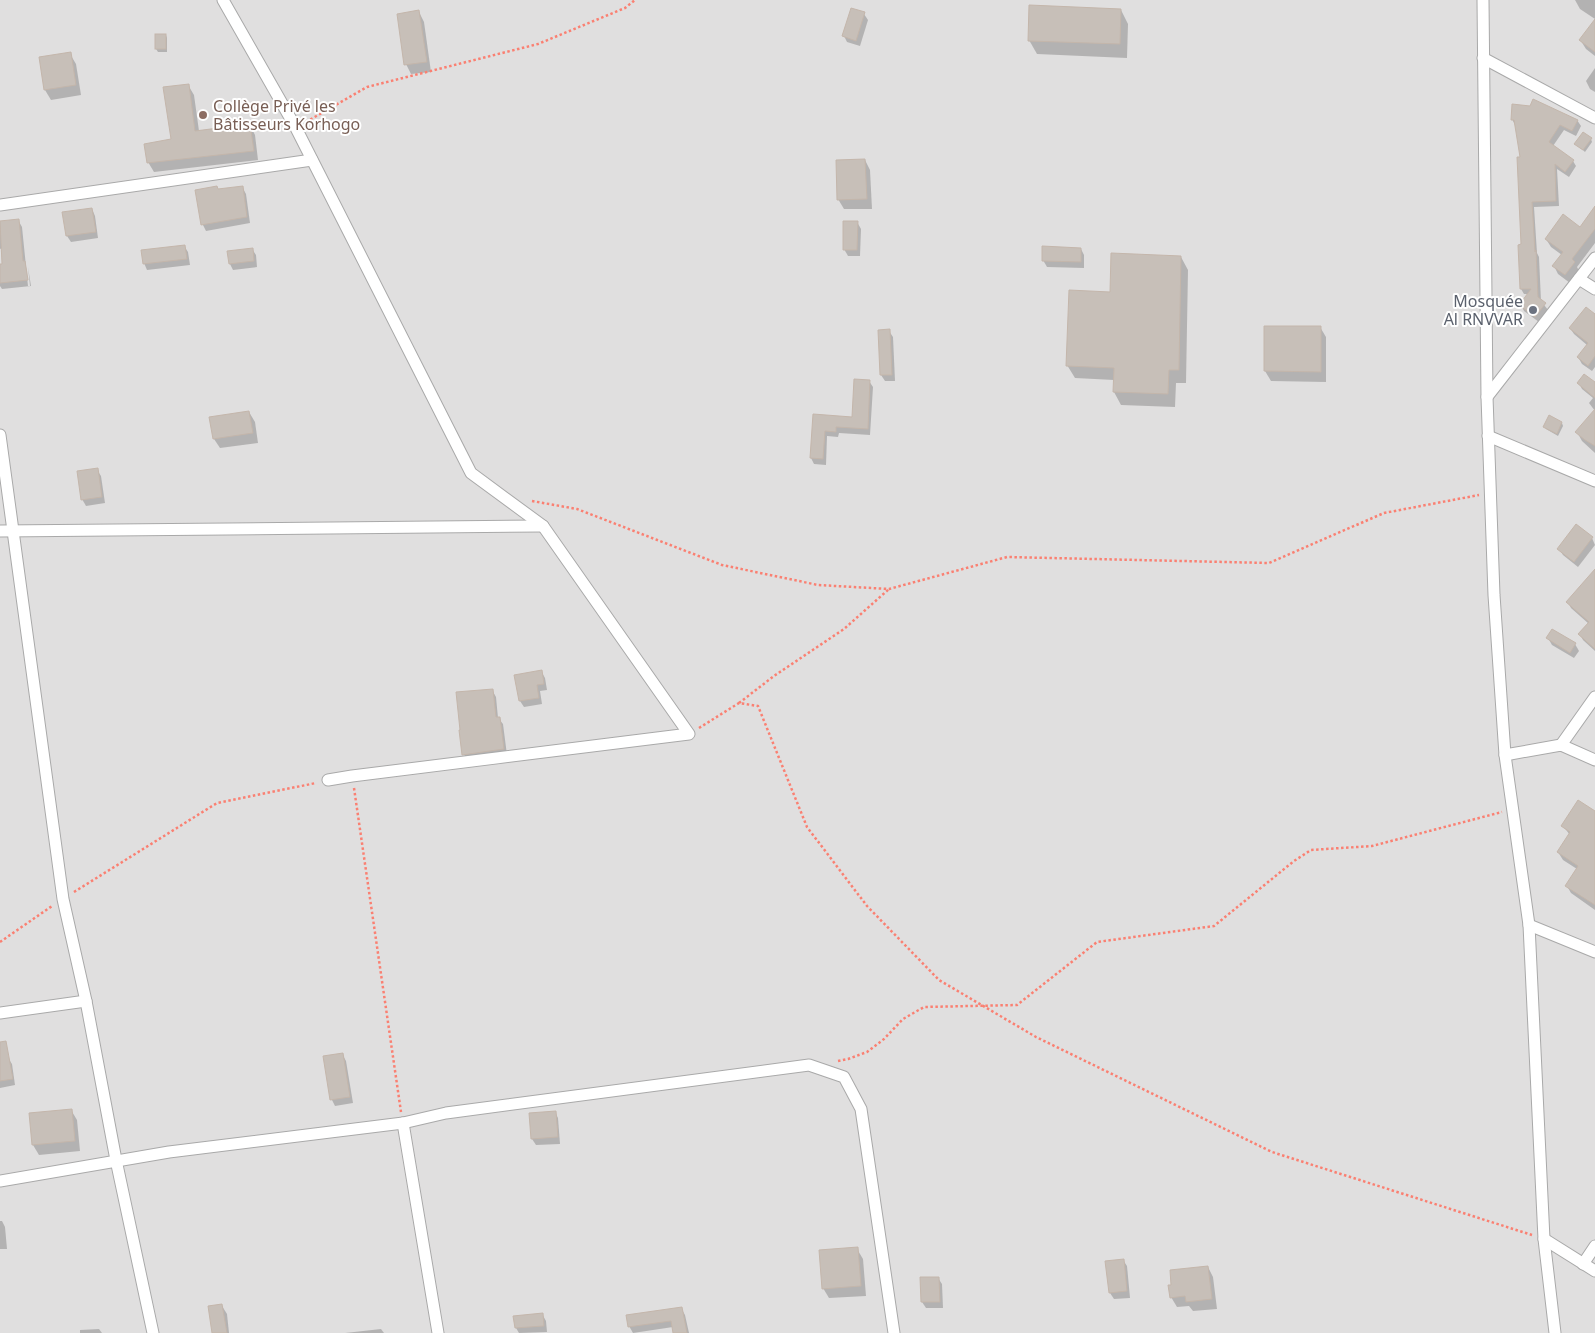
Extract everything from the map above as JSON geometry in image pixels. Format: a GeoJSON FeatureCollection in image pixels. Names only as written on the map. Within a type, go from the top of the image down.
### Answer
{"type":"FeatureCollection","features":[{"type":"Feature","properties":{"kind":"street"},"geometry":{"type":"LineString","coordinates":[[222,0],[296,128],[471,473],[543,526],[689,734],[328,780]]}},
{"type":"Feature","properties":{"kind":"street"},"geometry":{"type":"LineString","coordinates":[[1484,0],[1487,397],[1494,595],[1505,755],[1529,925],[1544,1239],[1555,1333]]}},
{"type":"Feature","properties":{"kind":"street"},"geometry":{"type":"LineString","coordinates":[[1483,58],[1595,118]]}},
{"type":"Feature","properties":{"kind":"street"},"geometry":{"type":"LineString","coordinates":[[0,205],[312,160]]}},
{"type":"Feature","properties":{"kind":"street"},"geometry":{"type":"LineString","coordinates":[[1487,397],[1595,258]]}},
{"type":"Feature","properties":{"kind":"street"},"geometry":{"type":"LineString","coordinates":[[1579,279],[1595,289]]}},
{"type":"Feature","properties":{"kind":"street"},"geometry":{"type":"LineString","coordinates":[[0,435],[63,899],[86,1001],[116,1160],[153,1333]]}},
{"type":"Feature","properties":{"kind":"street"},"geometry":{"type":"LineString","coordinates":[[1488,436],[1595,481]]}},
{"type":"Feature","properties":{"kind":"street"},"geometry":{"type":"LineString","coordinates":[[0,531],[543,526]]}},
{"type":"Feature","properties":{"kind":"street"},"geometry":{"type":"LineString","coordinates":[[1561,745],[1595,697]]}},
{"type":"Feature","properties":{"kind":"street"},"geometry":{"type":"LineString","coordinates":[[1505,755],[1561,745],[1595,760]]}},
{"type":"Feature","properties":{"kind":"street"},"geometry":{"type":"LineString","coordinates":[[1529,925],[1595,952]]}},
{"type":"Feature","properties":{"kind":"street"},"geometry":{"type":"LineString","coordinates":[[0,1013],[86,1001]]}},
{"type":"Feature","properties":{"kind":"street"},"geometry":{"type":"LineString","coordinates":[[0,1181],[169,1152],[403,1123],[446,1113],[809,1065],[844,1077],[861,1109],[894,1333]]}},
{"type":"Feature","properties":{"kind":"street"},"geometry":{"type":"LineString","coordinates":[[403,1123],[438,1333]]}},
{"type":"Feature","properties":{"kind":"street"},"geometry":{"type":"LineString","coordinates":[[1544,1239],[1595,1271]]}},
{"type":"Feature","properties":{"kind":"street"},"geometry":{"type":"LineString","coordinates":[[1583,1264],[1595,1246]]}},
{"type":"Feature","properties":{"kind":"path"},"geometry":{"type":"LineString","coordinates":[[296,128],[367,87],[538,44],[626,8],[635,0]]}},
{"type":"Feature","properties":{"kind":"path"},"geometry":{"type":"LineString","coordinates":[[530,501],[576,509],[722,565],[818,585],[890,589],[1007,557],[1269,563],[1384,513],[1490,492]]}},
{"type":"Feature","properties":{"kind":"path"},"geometry":{"type":"LineString","coordinates":[[689,734],[739,703],[774,676],[844,629],[890,589]]}},
{"type":"Feature","properties":{"kind":"path"},"geometry":{"type":"LineString","coordinates":[[739,703],[758,706],[808,827],[867,906],[939,980],[1036,1037],[1272,1152],[1544,1239]]}},
{"type":"Feature","properties":{"kind":"path"},"geometry":{"type":"LineString","coordinates":[[352,776],[403,1123]]}},
{"type":"Feature","properties":{"kind":"path"},"geometry":{"type":"LineString","coordinates":[[0,942],[63,899],[217,803],[328,780]]}},
{"type":"Feature","properties":{"kind":"path"},"geometry":{"type":"LineString","coordinates":[[838,1061],[867,1052],[884,1039],[903,1020],[924,1007],[1017,1005],[1098,942],[1214,926],[1294,861],[1311,850],[1372,846],[1513,810]]}},
{"type":"Feature","properties":{"kind":"shaded area"},"geometry":{"type":"Polygon","coordinates":[[[0,0],[1595,0],[1595,1333],[0,1333],[0,0]]]}},
{"type":"Feature","properties":{"kind":"building"},"geometry":{"type":"Polygon","coordinates":[[[1029,5],[1121,9],[1120,44],[1028,41],[1029,5]]]}},
{"type":"Feature","properties":{"kind":"building"},"geometry":{"type":"Polygon","coordinates":[[[851,8],[865,12],[856,41],[842,36],[851,8]]]}},
{"type":"Feature","properties":{"kind":"building"},"geometry":{"type":"Polygon","coordinates":[[[419,10],[427,62],[404,65],[397,14],[419,10]]]}},
{"type":"Feature","properties":{"kind":"building"},"geometry":{"type":"Polygon","coordinates":[[[1595,19],[1595,52],[1579,40],[1595,19]]]}},
{"type":"Feature","properties":{"kind":"building"},"geometry":{"type":"Polygon","coordinates":[[[155,34],[166,34],[166,49],[155,49],[155,34]]]}},
{"type":"Feature","properties":{"kind":"building"},"geometry":{"type":"Polygon","coordinates":[[[71,52],[76,85],[44,90],[39,57],[71,52]]]}},
{"type":"Feature","properties":{"kind":"building"},"geometry":{"type":"Polygon","coordinates":[[[189,84],[195,131],[250,124],[254,151],[147,163],[144,144],[171,139],[163,87],[189,84]]]}},
{"type":"Feature","properties":{"kind":"building"},"geometry":{"type":"Polygon","coordinates":[[[1533,99],[1578,120],[1572,131],[1560,125],[1549,142],[1574,160],[1565,172],[1555,164],[1556,201],[1532,202],[1538,297],[1546,303],[1535,317],[1519,305],[1531,289],[1520,289],[1518,245],[1521,244],[1517,157],[1520,157],[1514,120],[1511,120],[1512,104],[1530,106],[1533,99]]]}},
{"type":"Feature","properties":{"kind":"building"},"geometry":{"type":"Polygon","coordinates":[[[1583,132],[1592,138],[1583,150],[1574,144],[1583,132]]]}},
{"type":"Feature","properties":{"kind":"building"},"geometry":{"type":"Polygon","coordinates":[[[865,159],[867,199],[837,200],[836,160],[865,159]]]}},
{"type":"Feature","properties":{"kind":"building"},"geometry":{"type":"Polygon","coordinates":[[[217,186],[218,189],[243,186],[247,217],[201,225],[195,190],[217,186]]]}},
{"type":"Feature","properties":{"kind":"building"},"geometry":{"type":"Polygon","coordinates":[[[1595,206],[1595,229],[1572,259],[1575,262],[1565,275],[1552,266],[1563,252],[1545,239],[1563,214],[1580,227],[1595,206]]]}},
{"type":"Feature","properties":{"kind":"building"},"geometry":{"type":"Polygon","coordinates":[[[92,208],[96,232],[66,236],[62,212],[92,208]]]}},
{"type":"Feature","properties":{"kind":"building"},"geometry":{"type":"Polygon","coordinates":[[[19,219],[23,261],[25,261],[28,280],[0,283],[0,264],[2,264],[0,221],[19,219]]]}},
{"type":"Feature","properties":{"kind":"building"},"geometry":{"type":"Polygon","coordinates":[[[843,221],[858,221],[857,250],[843,250],[843,221]]]}},
{"type":"Feature","properties":{"kind":"building"},"geometry":{"type":"Polygon","coordinates":[[[185,245],[187,259],[143,264],[141,250],[185,245]]]}},
{"type":"Feature","properties":{"kind":"building"},"geometry":{"type":"Polygon","coordinates":[[[1042,246],[1081,248],[1081,262],[1042,261],[1042,246]]]}},
{"type":"Feature","properties":{"kind":"building"},"geometry":{"type":"Polygon","coordinates":[[[253,248],[254,261],[229,264],[227,251],[253,248]]]}},
{"type":"Feature","properties":{"kind":"building"},"geometry":{"type":"Polygon","coordinates":[[[1111,253],[1181,256],[1179,370],[1169,370],[1168,394],[1113,392],[1114,368],[1066,366],[1069,290],[1110,292],[1111,253]]]}},
{"type":"Feature","properties":{"kind":"building"},"geometry":{"type":"Polygon","coordinates":[[[1586,307],[1595,314],[1595,356],[1588,366],[1577,357],[1588,343],[1569,328],[1586,307]]]}},
{"type":"Feature","properties":{"kind":"building"},"geometry":{"type":"Polygon","coordinates":[[[1264,326],[1321,326],[1321,372],[1264,371],[1264,326]]]}},
{"type":"Feature","properties":{"kind":"building"},"geometry":{"type":"Polygon","coordinates":[[[890,329],[892,375],[880,375],[878,330],[890,329]]]}},
{"type":"Feature","properties":{"kind":"building"},"geometry":{"type":"Polygon","coordinates":[[[1584,374],[1595,382],[1595,398],[1577,383],[1584,374]]]}},
{"type":"Feature","properties":{"kind":"building"},"geometry":{"type":"Polygon","coordinates":[[[854,379],[870,380],[868,429],[836,427],[836,432],[825,431],[823,459],[810,458],[813,414],[852,417],[854,379]]]}},
{"type":"Feature","properties":{"kind":"building"},"geometry":{"type":"Polygon","coordinates":[[[1595,409],[1595,446],[1575,432],[1595,409]]]}},
{"type":"Feature","properties":{"kind":"building"},"geometry":{"type":"Polygon","coordinates":[[[249,411],[253,433],[213,439],[209,417],[249,411]]]}},
{"type":"Feature","properties":{"kind":"building"},"geometry":{"type":"Polygon","coordinates":[[[1549,415],[1562,422],[1557,434],[1543,427],[1549,415]]]}},
{"type":"Feature","properties":{"kind":"building"},"geometry":{"type":"Polygon","coordinates":[[[98,468],[102,497],[81,500],[77,471],[98,468]]]}},
{"type":"Feature","properties":{"kind":"building"},"geometry":{"type":"Polygon","coordinates":[[[1576,524],[1593,537],[1574,562],[1557,549],[1576,524]]]}},
{"type":"Feature","properties":{"kind":"building"},"geometry":{"type":"Polygon","coordinates":[[[1595,569],[1595,649],[1578,634],[1589,622],[1566,602],[1595,569]]]}},
{"type":"Feature","properties":{"kind":"building"},"geometry":{"type":"Polygon","coordinates":[[[1552,629],[1576,643],[1570,653],[1546,638],[1552,629]]]}},
{"type":"Feature","properties":{"kind":"building"},"geometry":{"type":"Polygon","coordinates":[[[542,670],[544,684],[537,685],[539,698],[519,701],[514,675],[542,670]]]}},
{"type":"Feature","properties":{"kind":"building"},"geometry":{"type":"Polygon","coordinates":[[[493,689],[496,717],[500,717],[504,749],[462,755],[456,692],[493,689]]]}},
{"type":"Feature","properties":{"kind":"building"},"geometry":{"type":"Polygon","coordinates":[[[1578,800],[1595,811],[1595,905],[1565,886],[1578,866],[1557,852],[1570,832],[1561,826],[1578,800]]]}},
{"type":"Feature","properties":{"kind":"building"},"geometry":{"type":"Polygon","coordinates":[[[6,1041],[13,1079],[0,1081],[0,1042],[6,1041]]]}},
{"type":"Feature","properties":{"kind":"building"},"geometry":{"type":"Polygon","coordinates":[[[343,1053],[350,1097],[330,1100],[323,1056],[343,1053]]]}},
{"type":"Feature","properties":{"kind":"building"},"geometry":{"type":"Polygon","coordinates":[[[72,1109],[75,1141],[32,1145],[29,1113],[72,1109]]]}},
{"type":"Feature","properties":{"kind":"building"},"geometry":{"type":"Polygon","coordinates":[[[556,1111],[558,1137],[531,1139],[529,1113],[556,1111]]]}},
{"type":"Feature","properties":{"kind":"building"},"geometry":{"type":"Polygon","coordinates":[[[858,1247],[861,1286],[822,1289],[819,1250],[858,1247]]]}},
{"type":"Feature","properties":{"kind":"building"},"geometry":{"type":"Polygon","coordinates":[[[1124,1259],[1127,1291],[1109,1293],[1105,1261],[1124,1259]]]}},
{"type":"Feature","properties":{"kind":"building"},"geometry":{"type":"Polygon","coordinates":[[[1208,1266],[1212,1299],[1186,1302],[1185,1296],[1170,1298],[1168,1285],[1171,1285],[1170,1270],[1208,1266]]]}},
{"type":"Feature","properties":{"kind":"building"},"geometry":{"type":"Polygon","coordinates":[[[920,1277],[939,1277],[940,1302],[921,1302],[920,1277]]]}},
{"type":"Feature","properties":{"kind":"building"},"geometry":{"type":"Polygon","coordinates":[[[222,1304],[227,1333],[212,1333],[208,1306],[222,1304]]]}},
{"type":"Feature","properties":{"kind":"building"},"geometry":{"type":"Polygon","coordinates":[[[682,1307],[687,1333],[673,1333],[671,1321],[628,1327],[626,1315],[682,1307]]]}},
{"type":"Feature","properties":{"kind":"building"},"geometry":{"type":"Polygon","coordinates":[[[543,1313],[544,1326],[515,1328],[513,1316],[543,1313]]]}},
{"type":"Feature","properties":{"kind":"place","name":"Collège Privé les Bâtisseurs Korhogo"},"geometry":{"type":"Point","coordinates":[203,115]}},
{"type":"Feature","properties":{"kind":"place","name":"Mosquée Al RNVVAR"},"geometry":{"type":"Point","coordinates":[1533,310]}}]}
